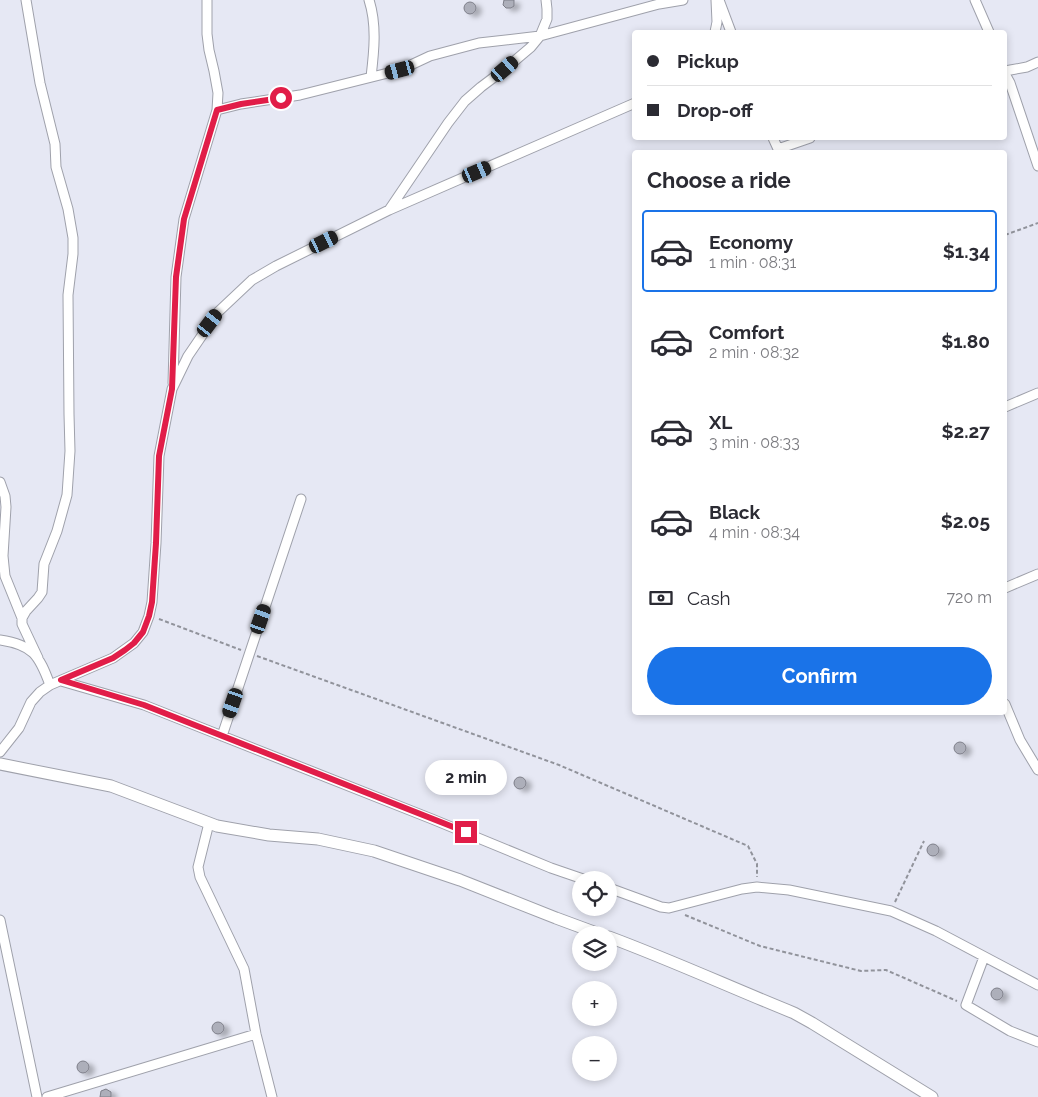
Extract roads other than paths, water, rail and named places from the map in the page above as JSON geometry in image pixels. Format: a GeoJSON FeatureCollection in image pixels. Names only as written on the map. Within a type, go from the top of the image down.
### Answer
{"type":"FeatureCollection","features":[{"type":"Feature","properties":{"kind":"street"},"geometry":{"type":"LineString","coordinates":[[22,618],[42,592],[44,564],[57,531],[67,496],[70,451],[68,295],[73,238],[68,209],[56,167],[55,144],[40,83],[26,0]]}},
{"type":"Feature","properties":{"kind":"street"},"geometry":{"type":"LineString","coordinates":[[0,752],[18,728],[31,702],[40,692],[61,680],[113,658],[125,650],[143,632],[149,616],[152,602],[156,543],[159,456],[172,389],[176,277],[184,219],[217,110],[216,86],[207,34],[207,0]]}},
{"type":"Feature","properties":{"kind":"street"},"geometry":{"type":"LineString","coordinates":[[369,0],[374,43],[371,77]]}},
{"type":"Feature","properties":{"kind":"street"},"geometry":{"type":"LineString","coordinates":[[389,210],[465,101],[531,47],[540,36],[547,19],[546,0]]}},
{"type":"Feature","properties":{"kind":"street"},"geometry":{"type":"LineString","coordinates":[[217,110],[241,104],[300,95],[400,70],[430,56],[478,43],[540,36],[659,4],[683,0]]}},
{"type":"Feature","properties":{"kind":"street"},"geometry":{"type":"LineString","coordinates":[[715,30],[717,0]]}},
{"type":"Feature","properties":{"kind":"street"},"geometry":{"type":"LineString","coordinates":[[717,0],[730,30]]}},
{"type":"Feature","properties":{"kind":"street"},"geometry":{"type":"LineString","coordinates":[[975,0],[988,30]]}},
{"type":"Feature","properties":{"kind":"street"},"geometry":{"type":"LineString","coordinates":[[1007,72],[1027,67],[1038,62]]}},
{"type":"Feature","properties":{"kind":"street"},"geometry":{"type":"LineString","coordinates":[[1007,76],[1038,166]]}},
{"type":"Feature","properties":{"kind":"street"},"geometry":{"type":"LineString","coordinates":[[172,389],[188,356],[218,312],[252,280],[276,266],[389,210],[632,104]]}},
{"type":"Feature","properties":{"kind":"street"},"geometry":{"type":"LineString","coordinates":[[780,150],[805,140]]}},
{"type":"Feature","properties":{"kind":"street"},"geometry":{"type":"LineString","coordinates":[[1007,406],[1038,393]]}},
{"type":"Feature","properties":{"kind":"street"},"geometry":{"type":"LineString","coordinates":[[0,482],[6,496],[3,556],[5,576],[22,618],[22,624],[43,666],[50,686]]}},
{"type":"Feature","properties":{"kind":"street"},"geometry":{"type":"LineString","coordinates":[[222,736],[301,499]]}},
{"type":"Feature","properties":{"kind":"street"},"geometry":{"type":"LineString","coordinates":[[1007,587],[1038,574]]}},
{"type":"Feature","properties":{"kind":"street"},"geometry":{"type":"LineString","coordinates":[[0,640],[20,644],[38,658]]}},
{"type":"Feature","properties":{"kind":"street"},"geometry":{"type":"LineString","coordinates":[[61,680],[144,705],[572,875]]}},
{"type":"Feature","properties":{"kind":"street"},"geometry":{"type":"LineString","coordinates":[[1007,709],[1020,740],[1038,770]]}},
{"type":"Feature","properties":{"kind":"street"},"geometry":{"type":"LineString","coordinates":[[0,764],[112,786],[226,828],[256,834],[318,839],[374,851],[460,880],[578,926]]}},
{"type":"Feature","properties":{"kind":"street"},"geometry":{"type":"LineString","coordinates":[[209,823],[199,861],[200,877],[244,969],[256,1034],[272,1097]]}},
{"type":"Feature","properties":{"kind":"street"},"geometry":{"type":"LineString","coordinates":[[617,891],[661,907],[669,908],[756,887],[789,890],[891,911],[936,931],[1038,985]]}},
{"type":"Feature","properties":{"kind":"street"},"geometry":{"type":"LineString","coordinates":[[0,920],[37,1097]]}},
{"type":"Feature","properties":{"kind":"street"},"geometry":{"type":"LineString","coordinates":[[617,940],[794,1013],[932,1097]]}},
{"type":"Feature","properties":{"kind":"street"},"geometry":{"type":"LineString","coordinates":[[984,957],[966,1005],[1010,1031],[1038,1042]]}},
{"type":"Feature","properties":{"kind":"street"},"geometry":{"type":"LineString","coordinates":[[47,1097],[256,1034]]}}]}
